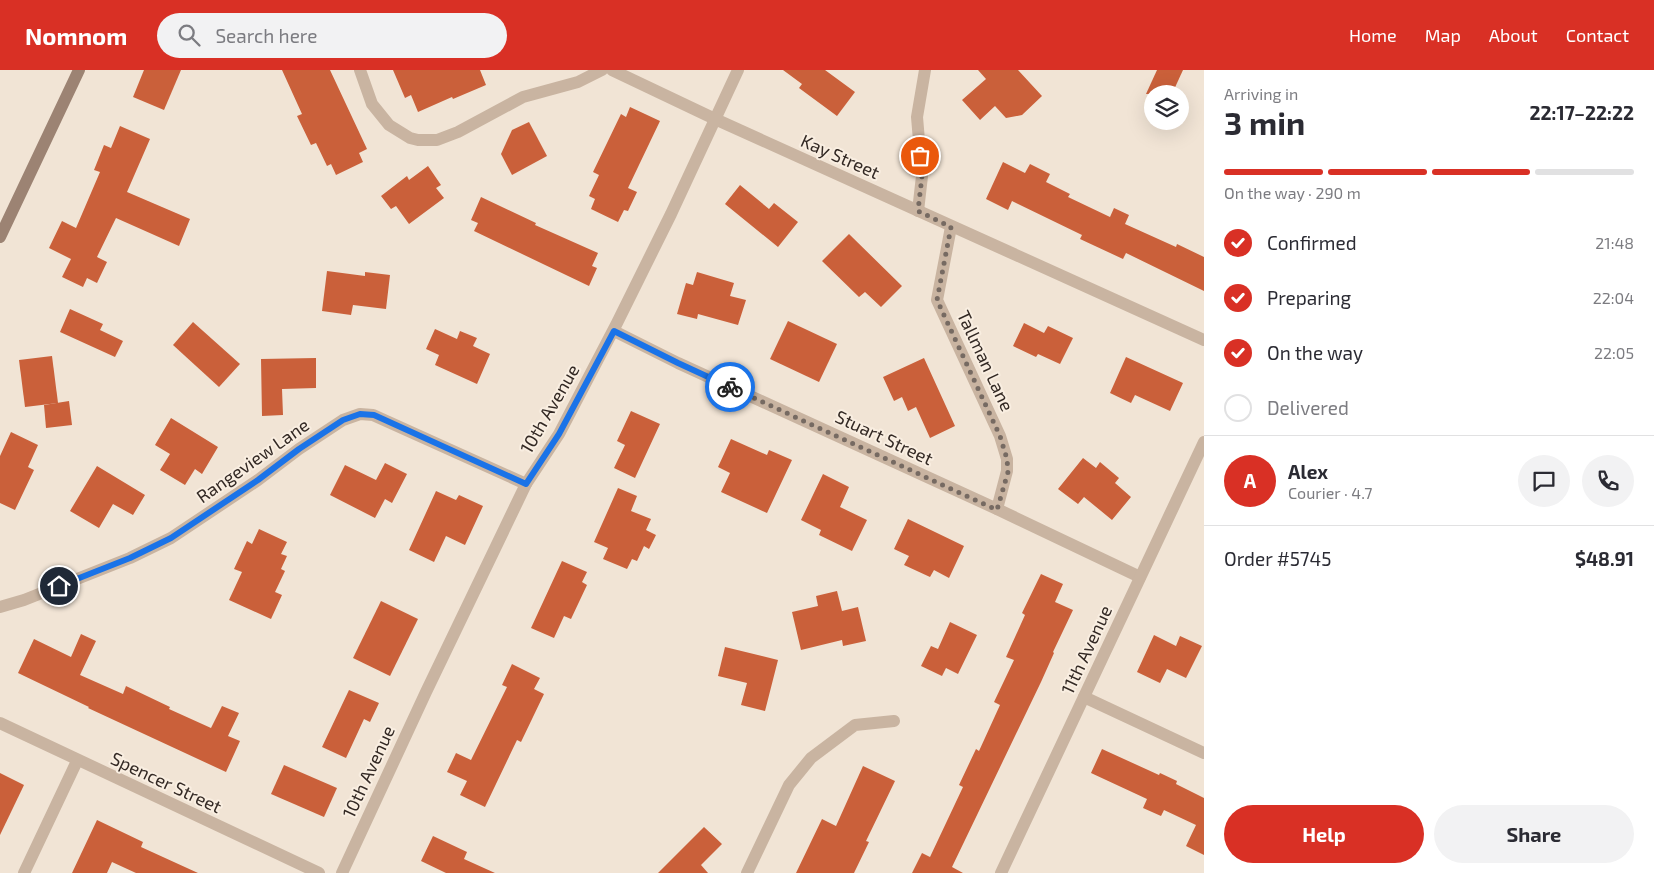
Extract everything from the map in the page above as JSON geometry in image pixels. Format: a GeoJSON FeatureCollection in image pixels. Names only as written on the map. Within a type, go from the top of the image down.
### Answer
{"type":"FeatureCollection","features":[{"type":"Feature","properties":{"kind":"main road"},"geometry":{"type":"LineString","coordinates":[[0,238],[79,70]]}},
{"type":"Feature","properties":{"kind":"street"},"geometry":{"type":"LineString","coordinates":[[360,70],[372,104],[389,125],[410,138],[437,140],[458,132],[524,97],[578,82],[602,70]]}},
{"type":"Feature","properties":{"kind":"street","name":"Kay Street"},"geometry":{"type":"LineString","coordinates":[[612,70],[951,227],[1204,340]]}},
{"type":"Feature","properties":{"kind":"street","name":"10th Avenue"},"geometry":{"type":"LineString","coordinates":[[342,873],[526,484],[559,434],[614,331],[738,70]]}},
{"type":"Feature","properties":{"kind":"street"},"geometry":{"type":"LineString","coordinates":[[918,211],[922,176],[917,117],[925,70]]}},
{"type":"Feature","properties":{"kind":"street","name":"Tallman Lane"},"geometry":{"type":"LineString","coordinates":[[951,227],[937,300],[1000,436],[1005,451],[1008,472],[997,510]]}},
{"type":"Feature","properties":{"kind":"street","name":"Stuart Street"},"geometry":{"type":"LineString","coordinates":[[614,331],[678,363],[1140,577]]}},
{"type":"Feature","properties":{"kind":"street","name":"Rangeview Lane"},"geometry":{"type":"LineString","coordinates":[[0,607],[24,600],[130,558],[171,538],[343,420],[360,414],[374,415],[526,484]]}},
{"type":"Feature","properties":{"kind":"street","name":"11th Avenue"},"geometry":{"type":"LineString","coordinates":[[1001,873],[1204,442]]}},
{"type":"Feature","properties":{"kind":"street"},"geometry":{"type":"LineString","coordinates":[[1084,696],[1204,754]]}},
{"type":"Feature","properties":{"kind":"street"},"geometry":{"type":"LineString","coordinates":[[747,873],[789,785],[811,758],[855,725],[894,721]]}},
{"type":"Feature","properties":{"kind":"street","name":"Spencer Street"},"geometry":{"type":"LineString","coordinates":[[0,724],[319,873]]}},
{"type":"Feature","properties":{"kind":"street"},"geometry":{"type":"LineString","coordinates":[[24,873],[77,761]]}},
{"type":"Feature","properties":{"kind":"building"},"geometry":{"type":"Polygon","coordinates":[[[144,70],[181,70],[164,110],[133,97],[144,70]]]}},
{"type":"Feature","properties":{"kind":"building"},"geometry":{"type":"Polygon","coordinates":[[[282,70],[330,70],[367,149],[359,153],[363,162],[336,175],[331,164],[327,166],[316,143],[311,145],[297,116],[302,114],[282,70]]]}},
{"type":"Feature","properties":{"kind":"building"},"geometry":{"type":"Polygon","coordinates":[[[393,70],[480,70],[486,85],[418,112],[411,95],[405,98],[393,70]]]}},
{"type":"Feature","properties":{"kind":"building"},"geometry":{"type":"Polygon","coordinates":[[[783,70],[825,70],[855,92],[837,116],[799,88],[802,84],[783,70]]]}},
{"type":"Feature","properties":{"kind":"building"},"geometry":{"type":"Polygon","coordinates":[[[978,70],[1018,70],[1042,96],[1022,115],[1006,118],[995,106],[980,120],[962,100],[986,79],[978,70]]]}},
{"type":"Feature","properties":{"kind":"building"},"geometry":{"type":"Polygon","coordinates":[[[1157,70],[1183,70],[1176,85],[1150,85],[1157,70]]]}},
{"type":"Feature","properties":{"kind":"building"},"geometry":{"type":"Polygon","coordinates":[[[630,107],[660,121],[628,188],[637,192],[628,211],[624,210],[618,222],[591,209],[595,199],[589,196],[599,175],[593,172],[621,114],[626,117],[630,107]]]}},
{"type":"Feature","properties":{"kind":"building"},"geometry":{"type":"Polygon","coordinates":[[[529,122],[547,156],[512,175],[501,154],[512,130],[529,122]]]}},
{"type":"Feature","properties":{"kind":"building"},"geometry":{"type":"Polygon","coordinates":[[[120,126],[150,139],[127,192],[190,219],[179,246],[116,218],[97,257],[107,262],[97,283],[87,278],[83,287],[62,277],[71,259],[49,248],[62,221],[76,228],[100,172],[94,170],[104,145],[111,148],[120,126]]]}},
{"type":"Feature","properties":{"kind":"building"},"geometry":{"type":"Polygon","coordinates":[[[1003,162],[1025,173],[1030,164],[1050,174],[1046,182],[1070,194],[1068,197],[1110,217],[1114,208],[1129,215],[1125,224],[1176,247],[1177,244],[1204,257],[1204,291],[1126,253],[1123,259],[1080,239],[1082,235],[1012,201],[1008,210],[986,199],[1003,162]]]}},
{"type":"Feature","properties":{"kind":"building"},"geometry":{"type":"Polygon","coordinates":[[[428,166],[441,185],[436,188],[444,198],[409,224],[396,206],[391,209],[381,196],[407,176],[409,180],[428,166]]]}},
{"type":"Feature","properties":{"kind":"building"},"geometry":{"type":"Polygon","coordinates":[[[740,185],[769,209],[774,203],[798,222],[778,247],[725,204],[740,185]]]}},
{"type":"Feature","properties":{"kind":"building"},"geometry":{"type":"Polygon","coordinates":[[[481,197],[536,223],[535,225],[598,253],[592,266],[597,268],[589,286],[474,231],[478,223],[471,220],[481,197]]]}},
{"type":"Feature","properties":{"kind":"building"},"geometry":{"type":"Polygon","coordinates":[[[849,234],[902,286],[881,307],[865,292],[859,297],[822,261],[849,234]]]}},
{"type":"Feature","properties":{"kind":"building"},"geometry":{"type":"Polygon","coordinates":[[[327,271],[365,276],[365,272],[390,275],[386,309],[353,305],[351,315],[322,311],[327,271]]]}},
{"type":"Feature","properties":{"kind":"building"},"geometry":{"type":"Polygon","coordinates":[[[697,272],[734,283],[730,296],[746,300],[738,325],[698,314],[697,319],[677,314],[686,283],[693,285],[697,272]]]}},
{"type":"Feature","properties":{"kind":"building"},"geometry":{"type":"Polygon","coordinates":[[[70,309],[103,324],[100,330],[123,341],[115,357],[60,332],[70,309]]]}},
{"type":"Feature","properties":{"kind":"building"},"geometry":{"type":"Polygon","coordinates":[[[788,321],[837,344],[819,382],[770,359],[788,321]]]}},
{"type":"Feature","properties":{"kind":"building"},"geometry":{"type":"Polygon","coordinates":[[[193,322],[240,364],[219,387],[173,345],[193,322]]]}},
{"type":"Feature","properties":{"kind":"building"},"geometry":{"type":"Polygon","coordinates":[[[1024,323],[1044,333],[1048,326],[1073,338],[1060,364],[1038,354],[1036,357],[1013,346],[1024,323]]]}},
{"type":"Feature","properties":{"kind":"building"},"geometry":{"type":"Polygon","coordinates":[[[435,329],[457,339],[460,331],[477,338],[473,346],[490,354],[477,384],[435,365],[439,355],[426,349],[435,329]]]}},
{"type":"Feature","properties":{"kind":"building"},"geometry":{"type":"Polygon","coordinates":[[[52,356],[58,403],[25,407],[19,360],[52,356]]]}},
{"type":"Feature","properties":{"kind":"building"},"geometry":{"type":"Polygon","coordinates":[[[1126,357],[1183,383],[1170,411],[1135,395],[1131,403],[1110,393],[1126,357]]]}},
{"type":"Feature","properties":{"kind":"building"},"geometry":{"type":"Polygon","coordinates":[[[316,358],[316,388],[282,389],[283,415],[262,416],[261,359],[316,358]]]}},
{"type":"Feature","properties":{"kind":"building"},"geometry":{"type":"Polygon","coordinates":[[[924,358],[955,426],[930,438],[916,407],[908,411],[902,397],[894,401],[883,377],[924,358]]]}},
{"type":"Feature","properties":{"kind":"building"},"geometry":{"type":"Polygon","coordinates":[[[69,401],[72,425],[46,428],[44,405],[69,401]]]}},
{"type":"Feature","properties":{"kind":"building"},"geometry":{"type":"Polygon","coordinates":[[[631,411],[660,424],[635,478],[614,468],[625,445],[617,441],[631,411]]]}},
{"type":"Feature","properties":{"kind":"building"},"geometry":{"type":"Polygon","coordinates":[[[171,418],[218,447],[202,474],[195,469],[185,485],[160,470],[170,454],[155,445],[171,418]]]}},
{"type":"Feature","properties":{"kind":"building"},"geometry":{"type":"Polygon","coordinates":[[[11,432],[38,445],[28,467],[34,470],[15,510],[0,503],[0,456],[11,432]]]}},
{"type":"Feature","properties":{"kind":"building"},"geometry":{"type":"Polygon","coordinates":[[[731,439],[767,455],[769,450],[792,460],[767,513],[721,492],[730,473],[718,467],[731,439]]]}},
{"type":"Feature","properties":{"kind":"building"},"geometry":{"type":"Polygon","coordinates":[[[1083,458],[1096,468],[1100,462],[1119,478],[1115,483],[1131,497],[1112,520],[1084,497],[1078,504],[1058,489],[1083,458]]]}},
{"type":"Feature","properties":{"kind":"building"},"geometry":{"type":"Polygon","coordinates":[[[385,463],[407,474],[392,503],[385,499],[375,518],[330,495],[345,465],[376,480],[385,463]]]}},
{"type":"Feature","properties":{"kind":"building"},"geometry":{"type":"Polygon","coordinates":[[[97,466],[145,495],[133,515],[113,504],[99,528],[70,511],[97,466]]]}},
{"type":"Feature","properties":{"kind":"building"},"geometry":{"type":"Polygon","coordinates":[[[823,474],[849,487],[840,507],[867,520],[852,551],[819,535],[821,530],[801,520],[823,474]]]}},
{"type":"Feature","properties":{"kind":"building"},"geometry":{"type":"Polygon","coordinates":[[[618,488],[637,496],[631,511],[651,519],[646,530],[656,535],[649,549],[644,546],[637,561],[632,559],[627,569],[603,559],[608,548],[594,542],[618,488]]]}},
{"type":"Feature","properties":{"kind":"building"},"geometry":{"type":"Polygon","coordinates":[[[436,491],[456,500],[459,495],[483,506],[465,545],[446,536],[434,562],[409,550],[436,491]]]}},
{"type":"Feature","properties":{"kind":"building"},"geometry":{"type":"Polygon","coordinates":[[[908,519],[964,546],[949,578],[934,570],[930,577],[904,565],[909,556],[894,549],[908,519]]]}},
{"type":"Feature","properties":{"kind":"building"},"geometry":{"type":"Polygon","coordinates":[[[259,529],[287,542],[281,554],[287,556],[281,569],[285,571],[275,592],[282,595],[271,619],[229,600],[242,572],[234,569],[247,541],[252,544],[259,529]]]}},
{"type":"Feature","properties":{"kind":"building"},"geometry":{"type":"Polygon","coordinates":[[[562,561],[587,572],[582,582],[587,585],[571,619],[564,616],[554,638],[531,628],[562,561]]]}},
{"type":"Feature","properties":{"kind":"building"},"geometry":{"type":"Polygon","coordinates":[[[1041,574],[1063,584],[1055,602],[1073,610],[1041,682],[952,867],[963,873],[912,873],[922,853],[930,857],[963,787],[959,785],[976,749],[979,751],[1000,705],[994,702],[1014,660],[1006,657],[1025,615],[1022,613],[1041,574]]]}},
{"type":"Feature","properties":{"kind":"building"},"geometry":{"type":"Polygon","coordinates":[[[837,591],[842,611],[858,607],[866,641],[843,646],[842,640],[801,650],[792,612],[818,606],[816,596],[837,591]]]}},
{"type":"Feature","properties":{"kind":"building"},"geometry":{"type":"Polygon","coordinates":[[[381,601],[418,619],[390,676],[353,658],[381,601]]]}},
{"type":"Feature","properties":{"kind":"building"},"geometry":{"type":"Polygon","coordinates":[[[950,622],[977,635],[958,674],[946,668],[942,676],[921,666],[931,646],[938,649],[950,622]]]}},
{"type":"Feature","properties":{"kind":"building"},"geometry":{"type":"Polygon","coordinates":[[[81,634],[96,641],[80,675],[123,694],[126,686],[170,707],[169,709],[211,728],[222,706],[239,713],[228,736],[240,741],[226,772],[88,708],[18,673],[34,639],[71,657],[81,634]]]}},
{"type":"Feature","properties":{"kind":"building"},"geometry":{"type":"Polygon","coordinates":[[[1154,635],[1176,646],[1180,636],[1202,646],[1186,678],[1167,669],[1160,683],[1137,672],[1154,635]]]}},
{"type":"Feature","properties":{"kind":"building"},"geometry":{"type":"Polygon","coordinates":[[[725,647],[778,660],[765,711],[741,705],[747,683],[718,676],[725,647]]]}},
{"type":"Feature","properties":{"kind":"building"},"geometry":{"type":"Polygon","coordinates":[[[512,664],[540,678],[534,689],[544,694],[521,742],[517,740],[485,807],[460,795],[467,781],[447,772],[456,753],[471,760],[507,687],[502,685],[512,664]]]}},
{"type":"Feature","properties":{"kind":"building"},"geometry":{"type":"Polygon","coordinates":[[[349,690],[379,703],[370,722],[364,719],[346,758],[322,747],[349,690]]]}},
{"type":"Feature","properties":{"kind":"building"},"geometry":{"type":"Polygon","coordinates":[[[1102,749],[1159,775],[1160,773],[1177,781],[1176,784],[1204,798],[1204,855],[1186,846],[1196,825],[1164,810],[1161,816],[1143,808],[1147,799],[1091,773],[1102,749]]]}},
{"type":"Feature","properties":{"kind":"building"},"geometry":{"type":"Polygon","coordinates":[[[284,765],[337,788],[324,817],[271,794],[284,765]]]}},
{"type":"Feature","properties":{"kind":"building"},"geometry":{"type":"Polygon","coordinates":[[[863,766],[895,781],[866,841],[869,842],[854,873],[796,873],[822,819],[836,826],[863,766]]]}},
{"type":"Feature","properties":{"kind":"building"},"geometry":{"type":"Polygon","coordinates":[[[0,773],[24,785],[0,835],[0,773]]]}},
{"type":"Feature","properties":{"kind":"building"},"geometry":{"type":"Polygon","coordinates":[[[97,820],[143,842],[141,847],[198,873],[136,873],[112,862],[107,873],[72,873],[97,820]]]}},
{"type":"Feature","properties":{"kind":"building"},"geometry":{"type":"Polygon","coordinates":[[[704,827],[722,844],[701,865],[708,873],[658,873],[704,827]]]}},
{"type":"Feature","properties":{"kind":"building"},"geometry":{"type":"Polygon","coordinates":[[[433,836],[467,852],[464,859],[495,873],[446,873],[421,861],[433,836]]]}},
{"type":"Feature","properties":{"kind":"way so far"},"geometry":{"type":"LineString","coordinates":[[730,387],[997,510],[1008,472],[1007,459],[1000,436],[937,300],[951,227],[918,211],[922,176],[920,156]]}},
{"type":"Feature","properties":{"kind":"route"},"geometry":{"type":"LineString","coordinates":[[59,586],[130,558],[171,538],[343,420],[360,414],[374,415],[526,484],[559,434],[614,331],[730,387]]}}]}
